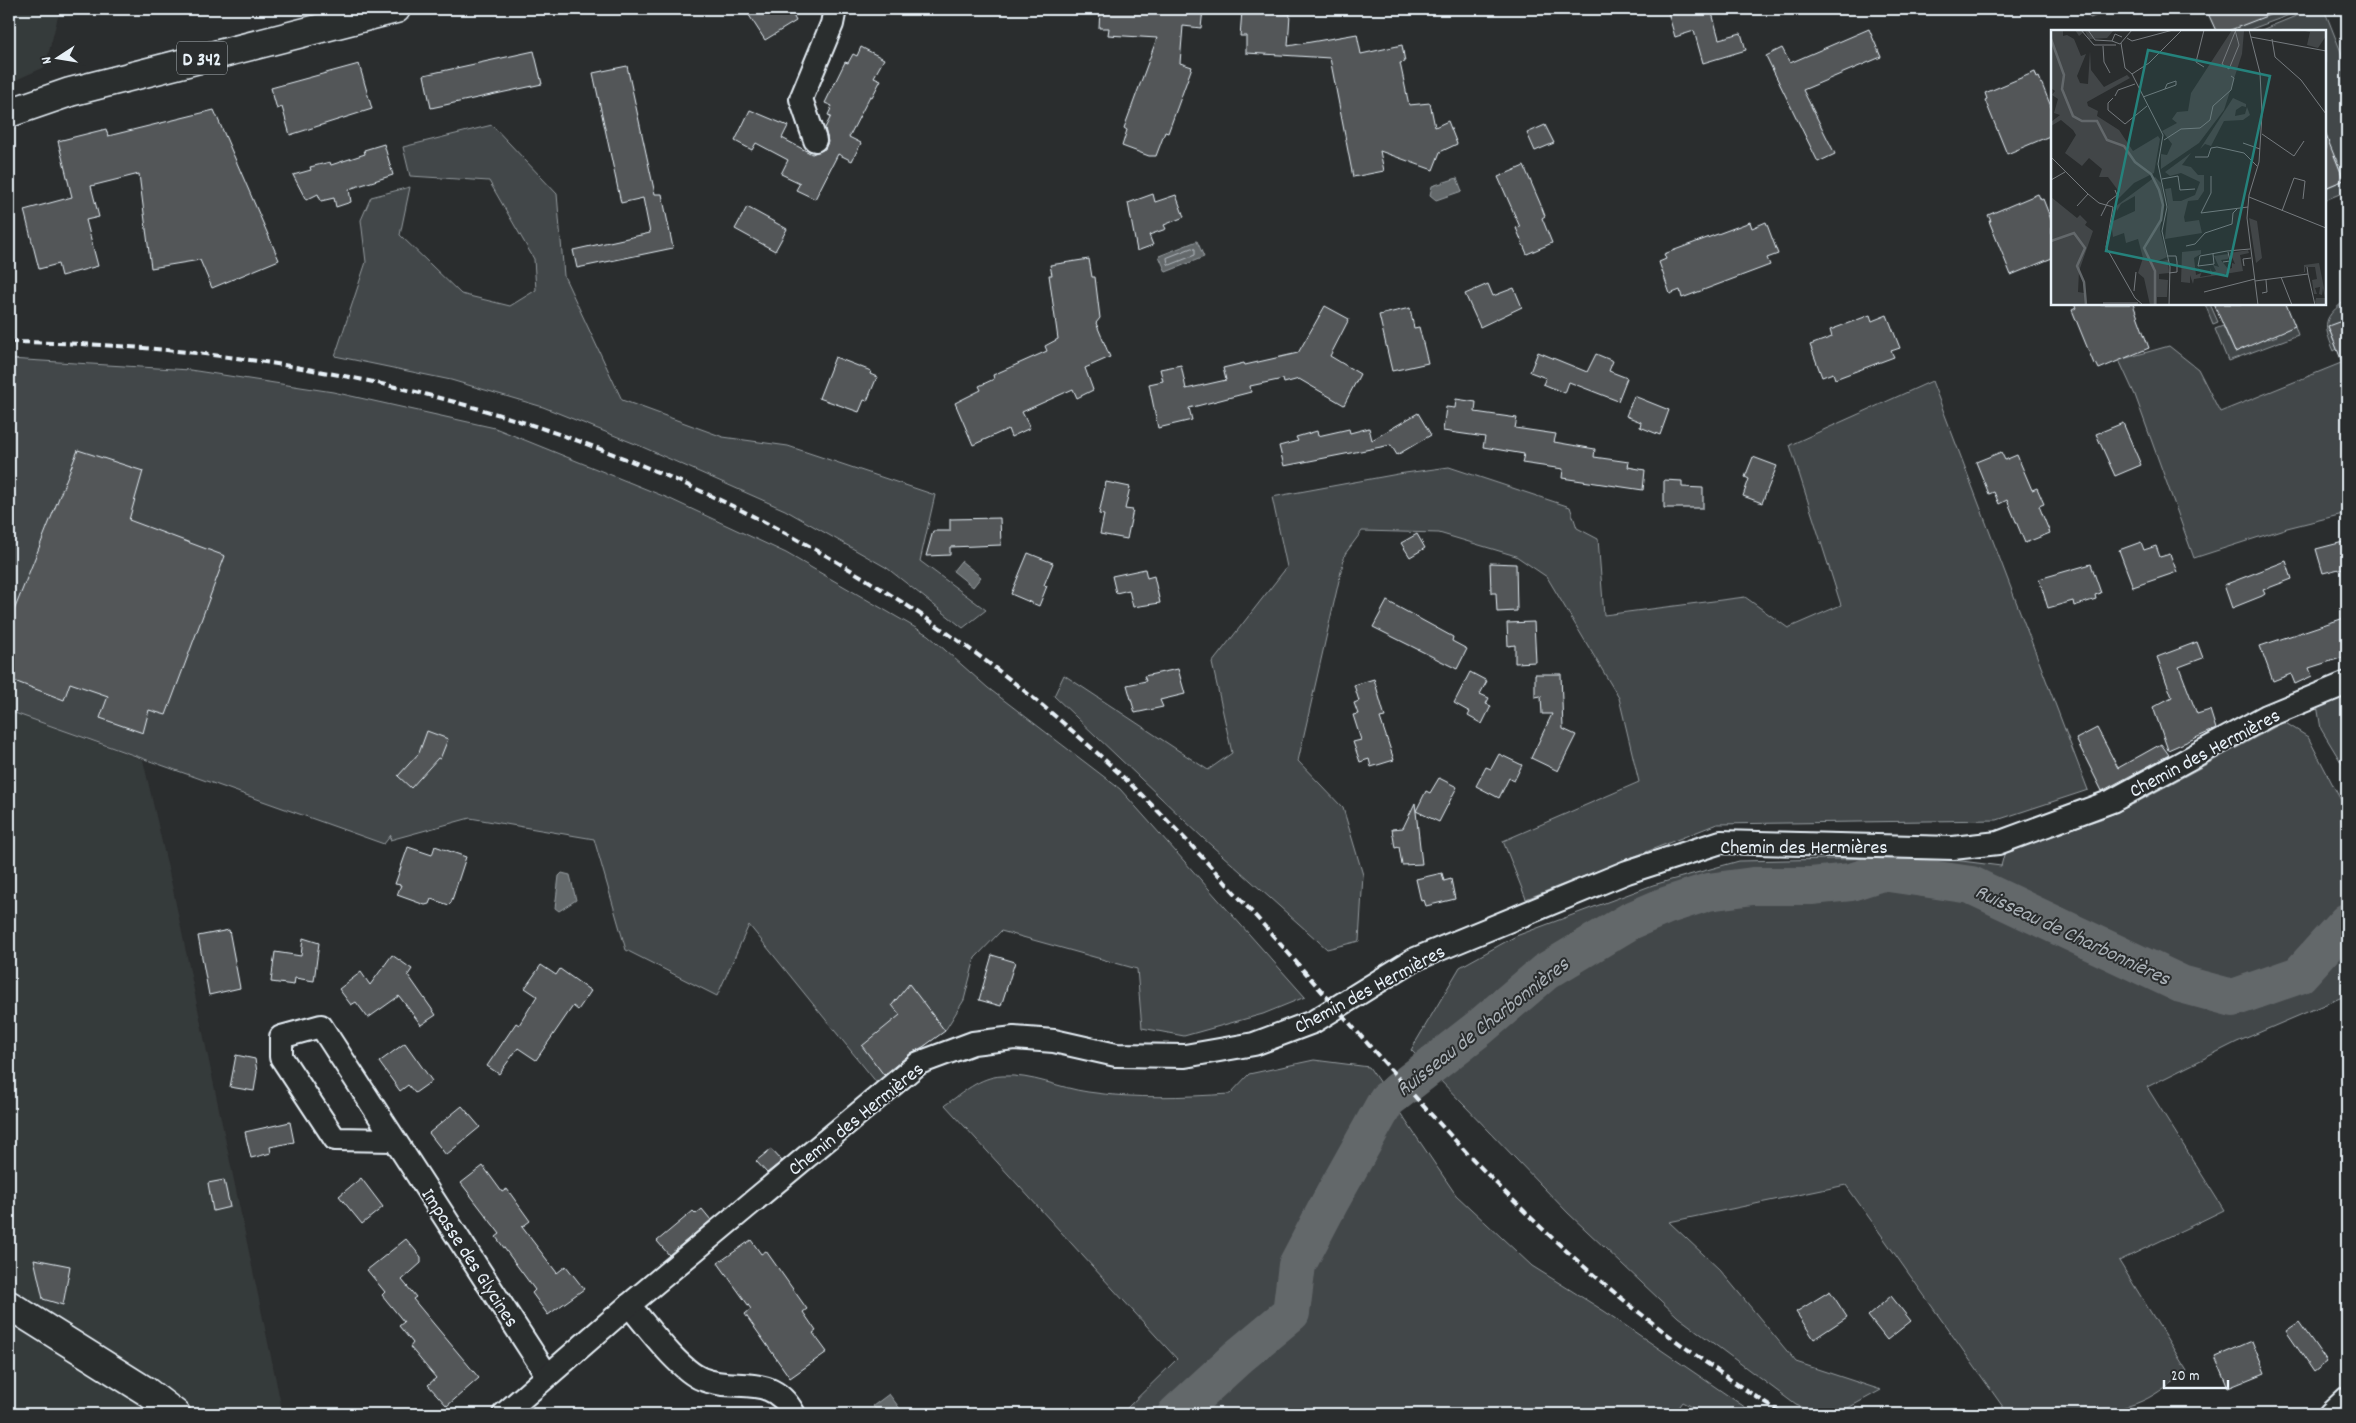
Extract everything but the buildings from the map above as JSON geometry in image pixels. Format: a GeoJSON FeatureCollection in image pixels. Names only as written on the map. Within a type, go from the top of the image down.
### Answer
{"type":"FeatureCollection","features":[{"type":"Feature","properties":{"kind":"main road","name":"D 342"},"geometry":{"type":"LineString","coordinates":[[9,113],[70,92],[396,9]]}},
{"type":"Feature","properties":{"kind":"main road"},"geometry":{"type":"LineString","coordinates":[[9,1305],[146,1390],[176,1414]]}},
{"type":"Feature","properties":{"kind":"street"},"geometry":{"type":"LineString","coordinates":[[815,140],[801,99],[832,24],[835,9]]}},
{"type":"Feature","properties":{"kind":"street","name":"Chemin des Hermières"},"geometry":{"type":"LineString","coordinates":[[504,1414],[629,1305],[919,1063],[973,1043],[1014,1038],[1054,1041],[1116,1054],[1185,1056],[1254,1044],[1314,1022],[1413,960],[1627,872],[1721,842],[1953,848],[1998,843],[2112,802],[2267,716],[2347,683]]}},
{"type":"Feature","properties":{"kind":"street","name":"Impasse des Glycines"},"geometry":{"type":"LineString","coordinates":[[395,1140],[335,1139],[281,1057],[281,1037],[321,1026],[395,1140],[547,1375]]}},
{"type":"Feature","properties":{"kind":"street"},"geometry":{"type":"LineString","coordinates":[[629,1305],[674,1358],[701,1379],[720,1384],[759,1386],[776,1393],[788,1402],[794,1414]]}},
{"type":"Feature","properties":{"kind":"street"},"geometry":{"type":"LineString","coordinates":[[2330,1414],[2347,1398]]}},
{"type":"Feature","properties":{"kind":"shaded area"},"geometry":{"type":"Polygon","coordinates":[[[9,9],[60,9],[45,67],[9,83],[9,9]]]}},
{"type":"Feature","properties":{"kind":"shaded area"},"geometry":{"type":"Polygon","coordinates":[[[2086,9],[2113,9],[2090,18],[2086,9]]]}},
{"type":"Feature","properties":{"kind":"shaded area"},"geometry":{"type":"Polygon","coordinates":[[[2277,9],[2306,9],[2249,30],[2226,29],[2277,9]]]}},
{"type":"Feature","properties":{"kind":"shaded area"},"geometry":{"type":"Polygon","coordinates":[[[2313,9],[2324,9],[2347,67],[2347,191],[2326,200],[2326,188],[2344,180],[2336,158],[2332,159],[2326,143],[2326,30],[2261,30],[2313,9]]]}},
{"type":"Feature","properties":{"kind":"shaded area"},"geometry":{"type":"Polygon","coordinates":[[[492,125],[557,194],[564,276],[622,400],[723,437],[788,446],[935,495],[920,561],[986,610],[963,628],[887,568],[785,510],[638,445],[543,407],[451,380],[335,356],[366,262],[361,220],[371,197],[410,187],[400,235],[461,294],[510,306],[536,290],[534,259],[489,181],[410,176],[403,147],[492,125]]]}},
{"type":"Feature","properties":{"kind":"shaded area"},"geometry":{"type":"Polygon","coordinates":[[[2347,299],[2347,319],[2328,327],[2337,349],[2334,351],[2328,334],[2327,322],[2333,311],[2347,299]]]}},
{"type":"Feature","properties":{"kind":"shaded area"},"geometry":{"type":"Polygon","coordinates":[[[2205,305],[2210,305],[2218,322],[2213,324],[2205,305]]]}},
{"type":"Feature","properties":{"kind":"shaded area"},"geometry":{"type":"Polygon","coordinates":[[[2223,326],[2235,352],[2243,349],[2243,346],[2267,337],[2268,339],[2277,336],[2276,333],[2295,326],[2298,335],[2228,361],[2215,329],[2223,326]]]}},
{"type":"Feature","properties":{"kind":"shaded area"},"geometry":{"type":"Polygon","coordinates":[[[2169,346],[2198,369],[2220,412],[2346,361],[2347,513],[2287,528],[2194,558],[2135,395],[2119,360],[2169,346]]]}},
{"type":"Feature","properties":{"kind":"shaded area"},"geometry":{"type":"Polygon","coordinates":[[[9,359],[190,370],[333,392],[495,428],[668,498],[786,553],[928,635],[988,688],[1120,789],[1305,997],[1263,1014],[1184,1036],[1142,1028],[1137,969],[1001,931],[975,958],[964,1000],[946,1029],[877,1083],[749,925],[717,996],[626,950],[594,839],[470,818],[390,840],[391,835],[384,844],[9,711],[9,359]]]}},
{"type":"Feature","properties":{"kind":"shaded area"},"geometry":{"type":"Polygon","coordinates":[[[1932,381],[2088,790],[1997,820],[1717,824],[1526,899],[1503,841],[1639,782],[1619,698],[1547,577],[1516,556],[1439,533],[1362,531],[1345,554],[1298,761],[1343,808],[1363,875],[1359,941],[1327,949],[1203,838],[1054,696],[1064,675],[1208,770],[1232,753],[1212,663],[1287,567],[1272,497],[1398,474],[1449,467],[1570,507],[1577,528],[1598,539],[1604,615],[1745,597],[1788,628],[1841,605],[1790,445],[1932,381]]]}},
{"type":"Feature","properties":{"kind":"shaded area"},"geometry":{"type":"Polygon","coordinates":[[[2347,695],[2347,772],[2321,729],[2317,705],[2347,695]]]}},
{"type":"Feature","properties":{"kind":"shaded area"},"geometry":{"type":"Polygon","coordinates":[[[9,711],[143,760],[173,890],[283,1414],[9,1414],[9,711]]]}},
{"type":"Feature","properties":{"kind":"shaded area"},"geometry":{"type":"Polygon","coordinates":[[[2284,722],[2308,737],[2347,812],[2347,995],[2237,1042],[2147,1087],[2224,1210],[2119,1261],[2187,1371],[2160,1391],[2142,1401],[2112,1410],[2076,1414],[2008,1414],[1846,1185],[1669,1222],[1720,1270],[1796,1362],[1881,1390],[1837,1414],[1818,1414],[1796,1405],[1678,1317],[1568,1213],[1411,1050],[1460,967],[1516,936],[1653,885],[1739,861],[1930,857],[2001,866],[2005,851],[2101,819],[2134,804],[2284,722]]]}},
{"type":"Feature","properties":{"kind":"shaded area"},"geometry":{"type":"Polygon","coordinates":[[[1314,1060],[1369,1067],[1456,1195],[1532,1266],[1604,1311],[1755,1414],[1705,1414],[1682,1402],[1673,1414],[1121,1414],[1177,1359],[945,1105],[979,1082],[1002,1076],[1024,1077],[1077,1090],[1123,1096],[1177,1097],[1230,1094],[1249,1074],[1314,1060]]]}},
{"type":"Feature","properties":{"kind":"water"},"geometry":{"type":"Polygon","coordinates":[[[1457,178],[1462,191],[1436,200],[1430,195],[1432,186],[1457,178]]]}},
{"type":"Feature","properties":{"kind":"water"},"geometry":{"type":"Polygon","coordinates":[[[1197,241],[1204,257],[1166,272],[1159,256],[1197,241]]]}},
{"type":"Feature","properties":{"kind":"water"},"geometry":{"type":"Polygon","coordinates":[[[961,561],[981,577],[973,587],[953,571],[961,561]]]}},
{"type":"Feature","properties":{"kind":"water"},"geometry":{"type":"Polygon","coordinates":[[[562,873],[570,875],[576,900],[559,911],[555,908],[559,876],[562,873]]]}},
{"type":"Feature","properties":{"kind":"water"},"geometry":{"type":"Polygon","coordinates":[[[889,1394],[904,1414],[880,1414],[873,1406],[889,1394]]]}},
{"type":"Feature","properties":{"kind":"waterway","name":"Ruisseau de Charbonnières"},"geometry":{"type":"LineString","coordinates":[[1176,1414],[1238,1357],[1291,1313],[1297,1265],[1387,1100],[1478,1029],[1545,972],[1630,921],[1665,906],[1708,892],[1753,886],[1811,886],[1851,882],[1882,872],[1971,885],[2181,984],[2233,998],[2299,975],[2347,922]]}},
{"type":"Feature","properties":{"kind":"railway"},"geometry":{"type":"LineString","coordinates":[[9,342],[177,351],[340,375],[498,414],[650,469],[796,539],[934,624],[1065,725],[1187,841],[1435,1119],[1477,1164],[1551,1237],[1646,1318],[1714,1368],[1783,1414]]}}]}
